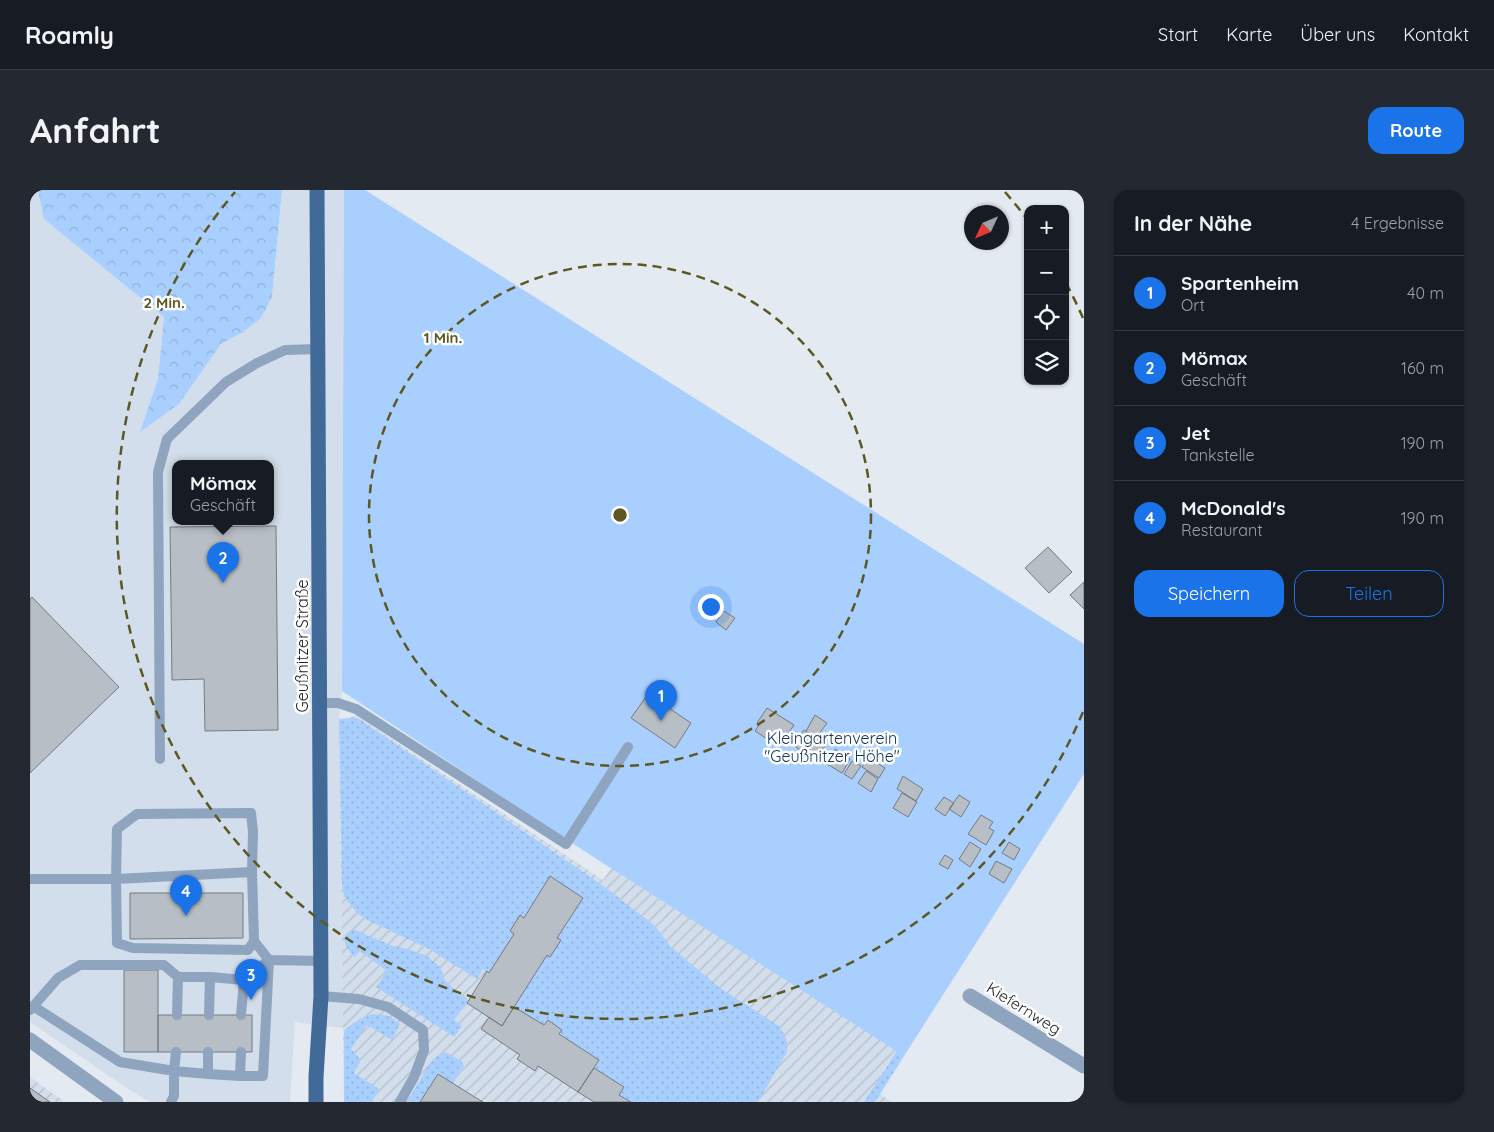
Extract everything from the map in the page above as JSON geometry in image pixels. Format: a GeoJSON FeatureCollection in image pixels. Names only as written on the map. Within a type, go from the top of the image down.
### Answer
{"type":"FeatureCollection","features":[{"type":"Feature","properties":{"kind":"main road","name":"Geußnitzer Straße"},"geometry":{"type":"LineString","coordinates":[[316,1102],[321,996],[317,190]]}},
{"type":"Feature","properties":{"kind":"street","name":"Kiefernweg"},"geometry":{"type":"LineString","coordinates":[[970,996],[1084,1066]]}},
{"type":"Feature","properties":{"kind":"street"},"geometry":{"type":"LineString","coordinates":[[30,1040],[116,1102]]}},
{"type":"Feature","properties":{"kind":"lane"},"geometry":{"type":"LineString","coordinates":[[160,759],[158,472],[167,439],[226,382],[249,368],[285,350],[318,349]]}},
{"type":"Feature","properties":{"kind":"lane"},"geometry":{"type":"LineString","coordinates":[[320,703],[338,703],[356,709],[566,844],[628,747]]}},
{"type":"Feature","properties":{"kind":"lane"},"geometry":{"type":"LineString","coordinates":[[251,813],[252,872],[254,941],[248,950],[133,948],[117,943],[117,829],[137,814],[251,813]]}},
{"type":"Feature","properties":{"kind":"lane"},"geometry":{"type":"LineString","coordinates":[[30,879],[116,879],[252,872]]}},
{"type":"Feature","properties":{"kind":"lane"},"geometry":{"type":"LineString","coordinates":[[254,941],[270,960],[263,1076],[174,1071],[120,1062],[31,1008],[58,978],[80,965],[164,965],[178,977],[244,980],[270,960],[320,961]]}},
{"type":"Feature","properties":{"kind":"lane"},"geometry":{"type":"LineString","coordinates":[[176,1015],[178,977]]}},
{"type":"Feature","properties":{"kind":"lane"},"geometry":{"type":"LineString","coordinates":[[209,1015],[210,977]]}},
{"type":"Feature","properties":{"kind":"lane"},"geometry":{"type":"LineString","coordinates":[[241,1015],[244,980]]}},
{"type":"Feature","properties":{"kind":"lane"},"geometry":{"type":"LineString","coordinates":[[321,996],[359,999],[388,1007],[423,1030],[424,1050],[414,1077],[400,1102]]}},
{"type":"Feature","properties":{"kind":"lane"},"geometry":{"type":"LineString","coordinates":[[172,1102],[174,1096],[176,1052]]}},
{"type":"Feature","properties":{"kind":"lane"},"geometry":{"type":"LineString","coordinates":[[208,1052],[208,1074]]}},
{"type":"Feature","properties":{"kind":"lane"},"geometry":{"type":"LineString","coordinates":[[240,1076],[241,1052]]}},
{"type":"Feature","properties":{"kind":"shaded area"},"geometry":{"type":"Polygon","coordinates":[[[30,190],[38,190],[45,219],[164,317],[158,379],[141,431],[179,404],[221,344],[243,332],[261,318],[272,297],[282,190],[344,190],[342,691],[339,719],[343,1028],[295,1022],[290,1102],[150,1102],[30,1022],[30,190]]]}},
{"type":"Feature","properties":{"kind":"shaded area"},"geometry":{"type":"Polygon","coordinates":[[[357,716],[603,880],[611,868],[904,1055],[880,1094],[892,1102],[344,1102],[339,719],[357,716]]]}},
{"type":"Feature","properties":{"kind":"shaded area"},"geometry":{"type":"Polygon","coordinates":[[[30,1077],[65,1102],[30,1102],[30,1077]]]}},
{"type":"Feature","properties":{"kind":"green space"},"geometry":{"type":"Polygon","coordinates":[[[38,190],[282,190],[272,297],[261,318],[243,332],[221,344],[179,404],[140,432],[158,379],[164,317],[44,219],[38,190]]]}},
{"type":"Feature","properties":{"kind":"green space","name":"Kleingartenverein \"Geußnitzer Höhe\""},"geometry":{"type":"Polygon","coordinates":[[[344,190],[365,190],[1084,644],[1084,774],[904,1056],[550,829],[342,691],[344,190]]]}},
{"type":"Feature","properties":{"kind":"green space"},"geometry":{"type":"Polygon","coordinates":[[[355,718],[605,887],[655,926],[672,948],[720,988],[779,1026],[787,1042],[787,1052],[758,1102],[631,1102],[619,1095],[624,1087],[594,1068],[599,1060],[559,1034],[562,1029],[548,1020],[544,1025],[514,1007],[547,955],[560,940],[557,938],[583,898],[550,877],[524,918],[520,915],[510,931],[514,934],[489,973],[483,969],[477,979],[429,949],[358,914],[344,896],[342,884],[339,719],[355,718]]]}},
{"type":"Feature","properties":{"kind":"green space"},"geometry":{"type":"Polygon","coordinates":[[[355,930],[393,946],[427,956],[440,967],[445,980],[467,998],[467,1003],[454,1020],[462,1026],[454,1037],[376,987],[387,971],[360,951],[355,957],[349,950],[344,942],[344,938],[349,932],[355,930]]]}},
{"type":"Feature","properties":{"kind":"green space"},"geometry":{"type":"Polygon","coordinates":[[[374,1014],[390,1016],[400,1024],[392,1040],[367,1025],[351,1049],[361,1060],[354,1073],[379,1089],[372,1102],[344,1102],[344,1031],[358,1020],[374,1014]]]}},
{"type":"Feature","properties":{"kind":"green space"},"geometry":{"type":"Polygon","coordinates":[[[897,1051],[904,1056],[875,1102],[864,1102],[897,1051]]]}},
{"type":"Feature","properties":{"kind":"green space"},"geometry":{"type":"Polygon","coordinates":[[[446,1052],[462,1062],[464,1066],[453,1083],[438,1074],[420,1102],[407,1102],[430,1063],[436,1057],[446,1052]]]}},
{"type":"Feature","properties":{"kind":"building"},"geometry":{"type":"Polygon","coordinates":[[[276,526],[278,730],[205,731],[204,679],[172,680],[170,527],[276,526]]]}},
{"type":"Feature","properties":{"kind":"building"},"geometry":{"type":"Polygon","coordinates":[[[1048,547],[1072,572],[1049,593],[1025,568],[1048,547]]]}},
{"type":"Feature","properties":{"kind":"building"},"geometry":{"type":"Polygon","coordinates":[[[1084,582],[1084,609],[1070,595],[1084,582]]]}},
{"type":"Feature","properties":{"kind":"building"},"geometry":{"type":"Polygon","coordinates":[[[32,597],[119,687],[30,773],[30,599],[32,597]]]}},
{"type":"Feature","properties":{"kind":"building"},"geometry":{"type":"Polygon","coordinates":[[[724,611],[735,618],[726,630],[716,622],[724,611]]]}},
{"type":"Feature","properties":{"kind":"building"},"geometry":{"type":"Polygon","coordinates":[[[648,694],[691,723],[675,748],[631,718],[648,694]]]}},
{"type":"Feature","properties":{"kind":"building"},"geometry":{"type":"Polygon","coordinates":[[[767,708],[794,725],[786,737],[778,731],[769,740],[755,731],[759,725],[757,723],[767,708]]]}},
{"type":"Feature","properties":{"kind":"building"},"geometry":{"type":"Polygon","coordinates":[[[815,715],[827,723],[819,734],[822,736],[819,741],[806,731],[815,715]]]}},
{"type":"Feature","properties":{"kind":"building"},"geometry":{"type":"Polygon","coordinates":[[[804,730],[825,746],[815,761],[800,752],[796,747],[799,740],[797,739],[804,730]]]}},
{"type":"Feature","properties":{"kind":"building"},"geometry":{"type":"Polygon","coordinates":[[[835,749],[850,759],[842,773],[827,764],[835,749]]]}},
{"type":"Feature","properties":{"kind":"building"},"geometry":{"type":"Polygon","coordinates":[[[868,757],[885,768],[879,778],[862,767],[868,757]]]}},
{"type":"Feature","properties":{"kind":"building"},"geometry":{"type":"Polygon","coordinates":[[[852,761],[861,766],[852,779],[844,774],[852,761]]]}},
{"type":"Feature","properties":{"kind":"building"},"geometry":{"type":"Polygon","coordinates":[[[866,771],[878,779],[871,792],[858,783],[866,771]]]}},
{"type":"Feature","properties":{"kind":"building"},"geometry":{"type":"Polygon","coordinates":[[[903,776],[923,789],[916,801],[897,789],[903,776]]]}},
{"type":"Feature","properties":{"kind":"building"},"geometry":{"type":"Polygon","coordinates":[[[902,793],[917,802],[908,817],[893,808],[902,793]]]}},
{"type":"Feature","properties":{"kind":"building"},"geometry":{"type":"Polygon","coordinates":[[[959,795],[970,802],[961,817],[949,809],[959,795]]]}},
{"type":"Feature","properties":{"kind":"building"},"geometry":{"type":"Polygon","coordinates":[[[944,797],[954,803],[945,816],[935,809],[944,797]]]}},
{"type":"Feature","properties":{"kind":"building"},"geometry":{"type":"Polygon","coordinates":[[[981,815],[993,822],[989,828],[994,831],[986,845],[968,834],[981,815]]]}},
{"type":"Feature","properties":{"kind":"building"},"geometry":{"type":"Polygon","coordinates":[[[970,842],[981,849],[970,867],[959,859],[970,842]]]}},
{"type":"Feature","properties":{"kind":"building"},"geometry":{"type":"Polygon","coordinates":[[[1009,842],[1020,849],[1014,860],[1002,853],[1009,842]]]}},
{"type":"Feature","properties":{"kind":"building"},"geometry":{"type":"Polygon","coordinates":[[[945,855],[953,860],[948,869],[939,864],[945,855]]]}},
{"type":"Feature","properties":{"kind":"building"},"geometry":{"type":"Polygon","coordinates":[[[996,861],[1012,869],[1004,883],[989,874],[996,861]]]}},
{"type":"Feature","properties":{"kind":"building"},"geometry":{"type":"Polygon","coordinates":[[[550,876],[583,898],[557,938],[561,940],[550,957],[547,955],[502,1026],[467,1003],[514,934],[510,931],[520,915],[524,918],[550,876]]]}},
{"type":"Feature","properties":{"kind":"building"},"geometry":{"type":"Polygon","coordinates":[[[130,893],[243,893],[243,938],[130,939],[130,893]]]}},
{"type":"Feature","properties":{"kind":"building"},"geometry":{"type":"Polygon","coordinates":[[[124,970],[158,970],[158,1052],[124,1052],[124,970]]]}},
{"type":"Feature","properties":{"kind":"building"},"geometry":{"type":"Polygon","coordinates":[[[514,1007],[544,1025],[548,1020],[562,1030],[559,1034],[599,1060],[578,1092],[538,1066],[535,1071],[517,1059],[520,1055],[481,1029],[489,1017],[502,1026],[514,1007]]]}},
{"type":"Feature","properties":{"kind":"building"},"geometry":{"type":"Polygon","coordinates":[[[158,1015],[252,1015],[252,1052],[158,1052],[158,1015]]]}},
{"type":"Feature","properties":{"kind":"building"},"geometry":{"type":"Polygon","coordinates":[[[594,1068],[624,1087],[619,1095],[631,1102],[594,1102],[578,1092],[594,1068]]]}},
{"type":"Feature","properties":{"kind":"building"},"geometry":{"type":"Polygon","coordinates":[[[438,1074],[473,1096],[483,1102],[420,1102],[438,1074]]]}},
{"type":"Feature","properties":{"kind":"building"},"geometry":{"type":"Polygon","coordinates":[[[30,1088],[50,1102],[30,1102],[30,1088]]]}},
{"type":"Feature","properties":{"kind":"place","name":"Mömax"},"geometry":{"type":"Point","coordinates":[223,583]}},
{"type":"Feature","properties":{"kind":"place","name":"Spartenheim"},"geometry":{"type":"Point","coordinates":[661,721]}},
{"type":"Feature","properties":{"kind":"place","name":"McDonald's"},"geometry":{"type":"Point","coordinates":[186,916]}},
{"type":"Feature","properties":{"kind":"place","name":"Jet"},"geometry":{"type":"Point","coordinates":[251,1000]}}]}
